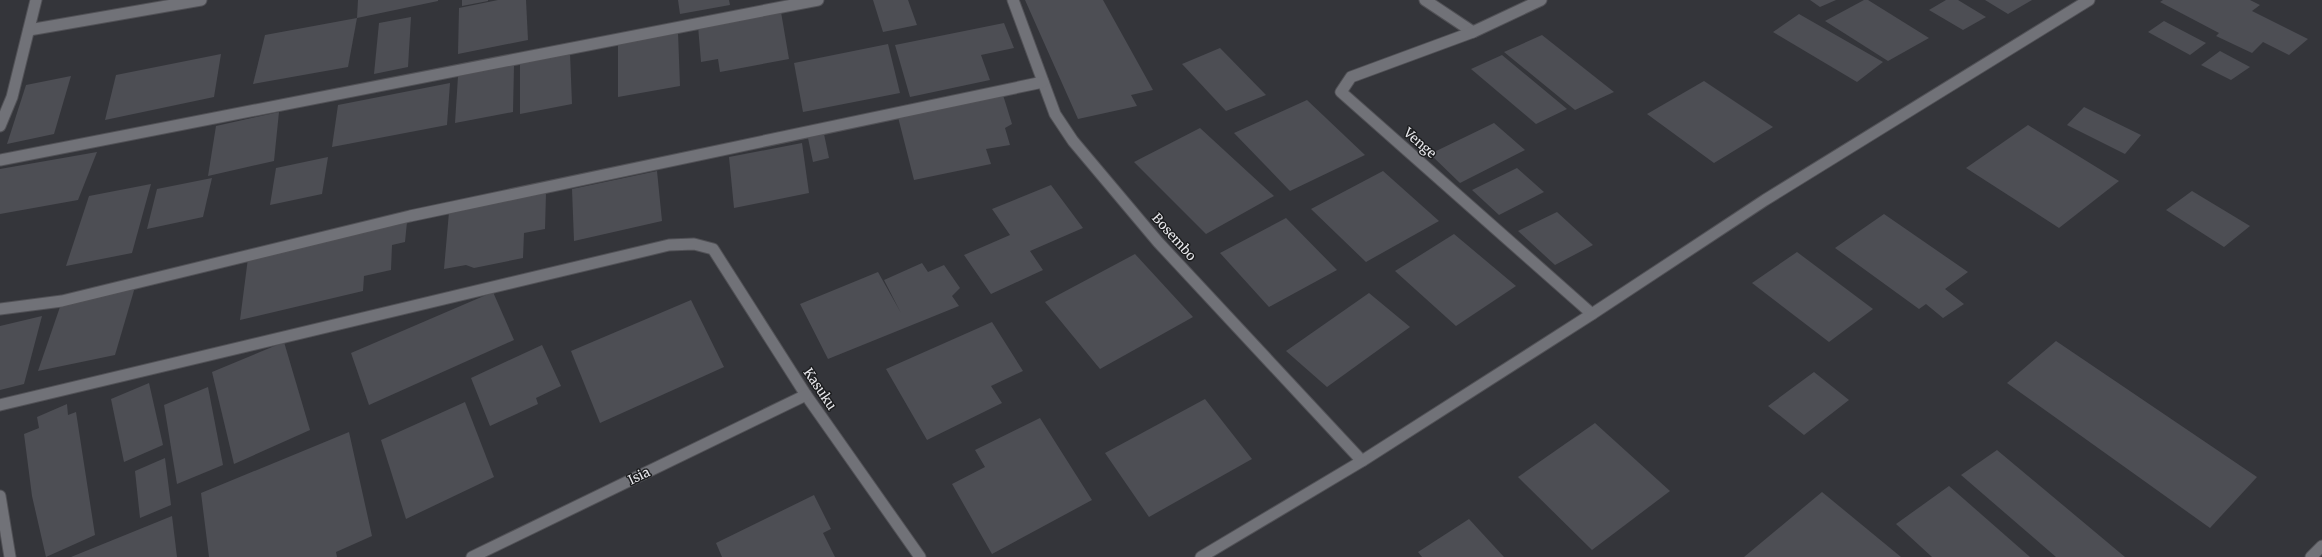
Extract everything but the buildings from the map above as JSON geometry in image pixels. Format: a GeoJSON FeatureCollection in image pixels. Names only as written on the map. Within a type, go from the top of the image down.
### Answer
{"type":"FeatureCollection","features":[{"type":"Feature","properties":{"kind":"street"},"geometry":{"type":"LineString","coordinates":[[0,126],[12,97],[36,0]]}},
{"type":"Feature","properties":{"kind":"street"},"geometry":{"type":"LineString","coordinates":[[29,30],[201,0]]}},
{"type":"Feature","properties":{"kind":"street"},"geometry":{"type":"LineString","coordinates":[[0,160],[818,0]]}},
{"type":"Feature","properties":{"kind":"street","name":"Bosembo"},"geometry":{"type":"LineString","coordinates":[[1013,0],[1055,114],[1098,173],[1158,242],[1362,461]]}},
{"type":"Feature","properties":{"kind":"street"},"geometry":{"type":"LineString","coordinates":[[1425,0],[1473,32]]}},
{"type":"Feature","properties":{"kind":"street","name":"Venge"},"geometry":{"type":"LineString","coordinates":[[1541,0],[1473,32],[1351,77],[1341,92],[1592,314]]}},
{"type":"Feature","properties":{"kind":"street"},"geometry":{"type":"LineString","coordinates":[[1201,557],[1362,461],[1592,314],[1765,200],[2089,0]]}},
{"type":"Feature","properties":{"kind":"street"},"geometry":{"type":"LineString","coordinates":[[0,308],[62,301],[410,216],[1043,82]]}},
{"type":"Feature","properties":{"kind":"street"},"geometry":{"type":"LineString","coordinates":[[0,99],[12,97]]}},
{"type":"Feature","properties":{"kind":"street","name":"Kasuku"},"geometry":{"type":"LineString","coordinates":[[0,405],[669,245],[694,244],[713,249],[806,395],[920,557]]}},
{"type":"Feature","properties":{"kind":"street","name":"Isia"},"geometry":{"type":"LineString","coordinates":[[472,557],[806,395]]}},
{"type":"Feature","properties":{"kind":"street"},"geometry":{"type":"LineString","coordinates":[[0,496],[10,557]]}},
{"type":"Feature","properties":{"kind":"street"},"geometry":{"type":"LineString","coordinates":[[2312,557],[2322,546]]}}]}
